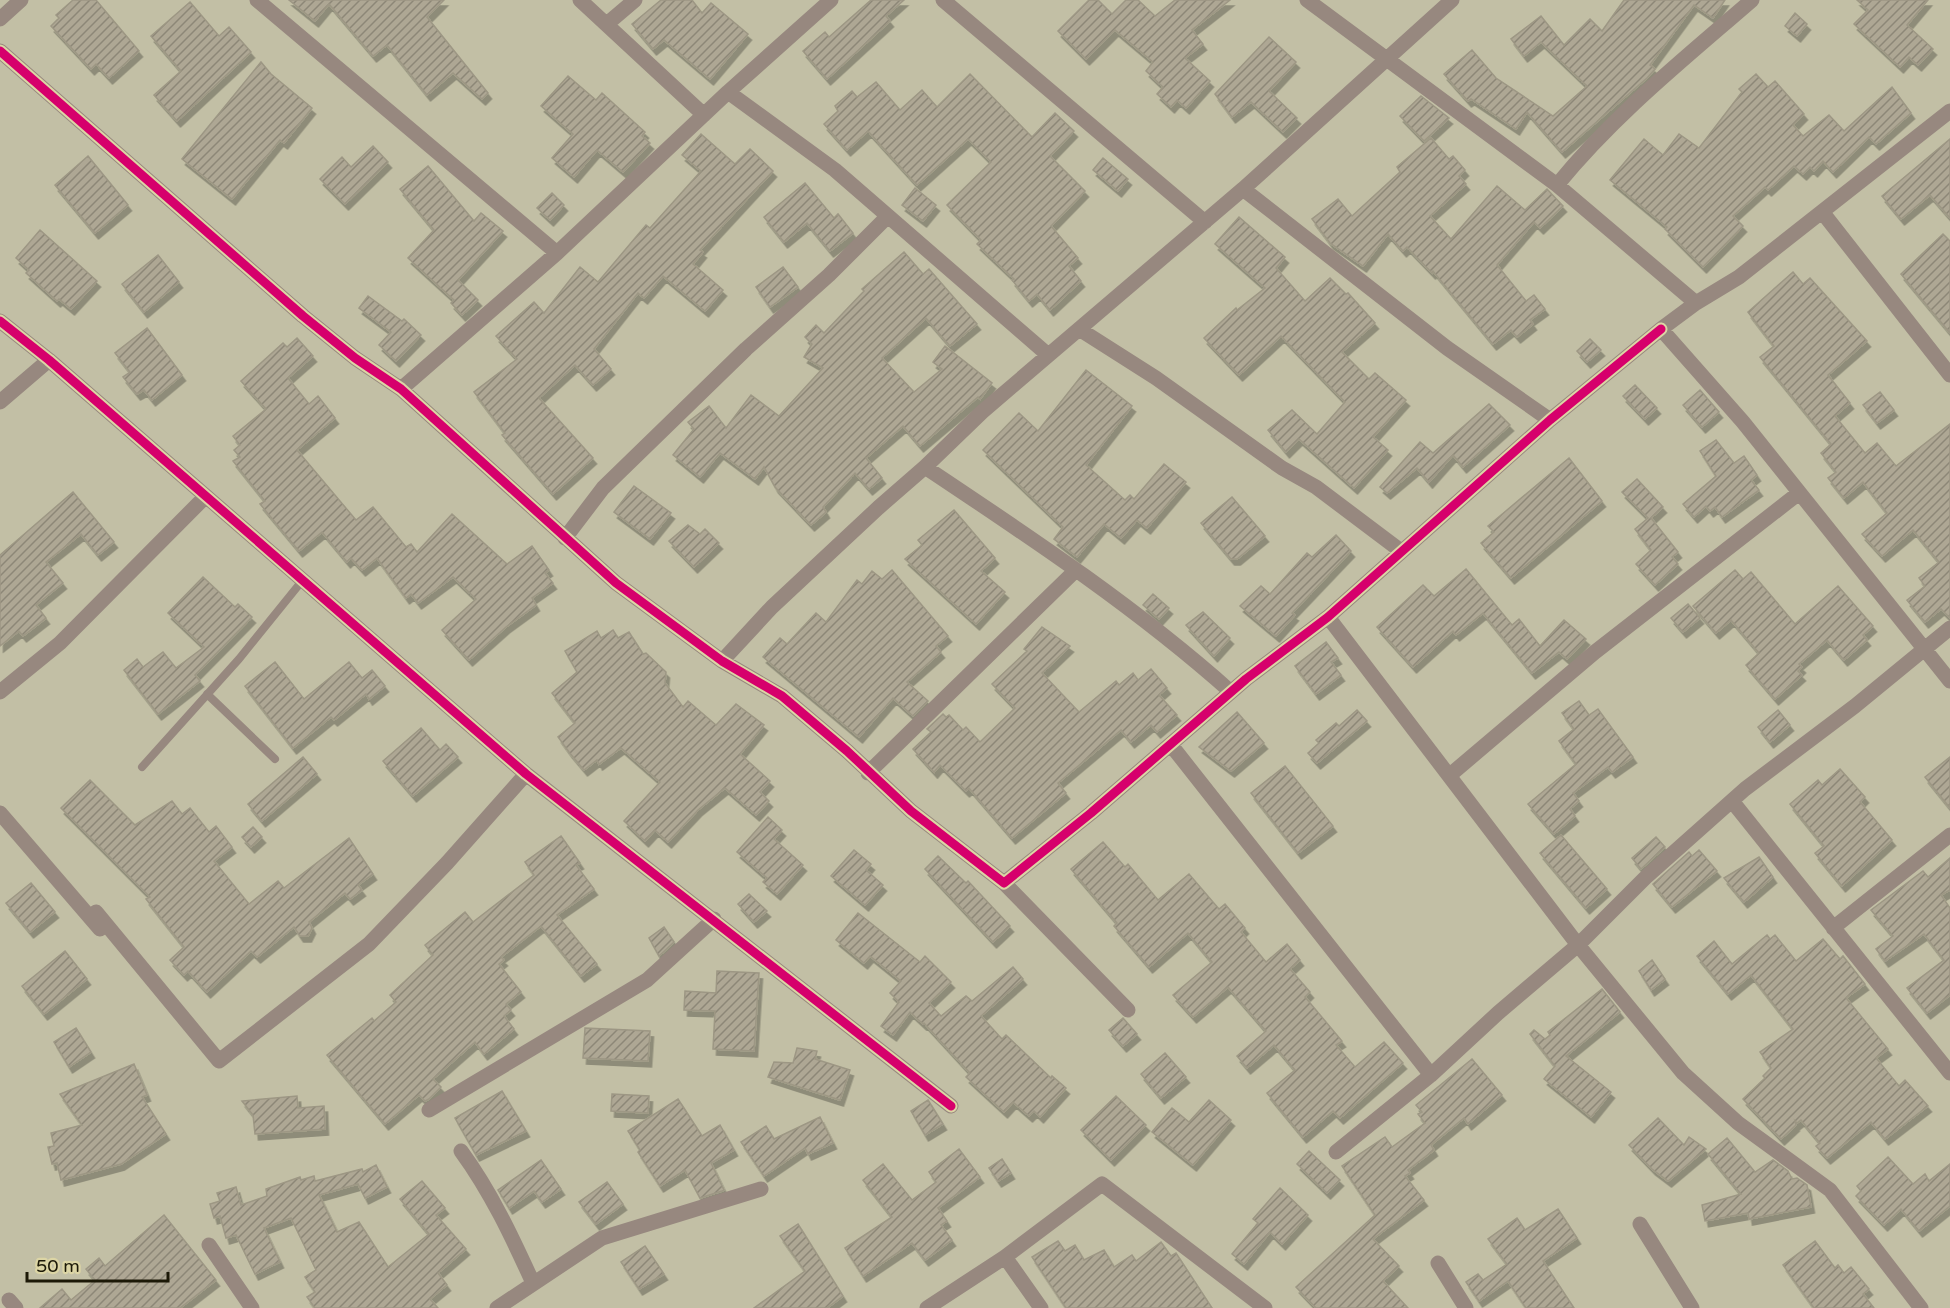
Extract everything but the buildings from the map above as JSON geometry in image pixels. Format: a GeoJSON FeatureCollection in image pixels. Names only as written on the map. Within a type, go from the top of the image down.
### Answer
{"type":"FeatureCollection","features":[{"type":"Feature","properties":{"kind":"street"},"geometry":{"type":"LineString","coordinates":[[0,19],[21,0]]}},
{"type":"Feature","properties":{"kind":"street"},"geometry":{"type":"LineString","coordinates":[[257,0],[557,253]]}},
{"type":"Feature","properties":{"kind":"street"},"geometry":{"type":"LineString","coordinates":[[580,0],[608,23],[704,115]]}},
{"type":"Feature","properties":{"kind":"street"},"geometry":{"type":"LineString","coordinates":[[608,23],[635,0]]}},
{"type":"Feature","properties":{"kind":"street"},"geometry":{"type":"LineString","coordinates":[[401,388],[557,253],[728,92],[831,0]]}},
{"type":"Feature","properties":{"kind":"street"},"geometry":{"type":"LineString","coordinates":[[943,0],[1205,222]]}},
{"type":"Feature","properties":{"kind":"street"},"geometry":{"type":"LineString","coordinates":[[1307,0],[1557,185],[1696,303]]}},
{"type":"Feature","properties":{"kind":"street"},"geometry":{"type":"LineString","coordinates":[[722,661],[796,584],[925,467],[981,412],[1243,189],[1384,59],[1452,0]]}},
{"type":"Feature","properties":{"kind":"street"},"geometry":{"type":"LineString","coordinates":[[1557,185],[1590,144],[1752,0]]}},
{"type":"Feature","properties":{"kind":"street"},"geometry":{"type":"LineString","coordinates":[[0,51],[303,316],[355,358],[401,388],[616,583],[722,661],[782,696],[847,751],[911,811],[1004,883],[1128,1010]]}},
{"type":"Feature","properties":{"kind":"street"},"geometry":{"type":"LineString","coordinates":[[728,92],[835,170],[1047,354]]}},
{"type":"Feature","properties":{"kind":"street"},"geometry":{"type":"LineString","coordinates":[[1004,883],[1171,745],[1231,692],[1328,617],[1550,420],[1661,329],[1696,303],[1740,277],[1950,111]]}},
{"type":"Feature","properties":{"kind":"street"},"geometry":{"type":"LineString","coordinates":[[1243,189],[1447,348],[1550,420]]}},
{"type":"Feature","properties":{"kind":"street"},"geometry":{"type":"LineString","coordinates":[[1822,213],[1950,375]]}},
{"type":"Feature","properties":{"kind":"street"},"geometry":{"type":"LineString","coordinates":[[565,538],[603,488],[746,349],[829,275],[887,217]]}},
{"type":"Feature","properties":{"kind":"street"},"geometry":{"type":"LineString","coordinates":[[0,321],[49,360],[204,497],[526,774],[951,1106]]}},
{"type":"Feature","properties":{"kind":"street"},"geometry":{"type":"LineString","coordinates":[[1079,329],[1156,378],[1282,468],[1316,487],[1401,551]]}},
{"type":"Feature","properties":{"kind":"street"},"geometry":{"type":"LineString","coordinates":[[1661,329],[1722,397],[1950,681]]}},
{"type":"Feature","properties":{"kind":"street"},"geometry":{"type":"LineString","coordinates":[[0,402],[49,360]]}},
{"type":"Feature","properties":{"kind":"street"},"geometry":{"type":"LineString","coordinates":[[925,467],[1035,540],[1176,643],[1231,692]]}},
{"type":"Feature","properties":{"kind":"street"},"geometry":{"type":"LineString","coordinates":[[1450,775],[1595,652],[1799,493]]}},
{"type":"Feature","properties":{"kind":"street"},"geometry":{"type":"LineString","coordinates":[[0,692],[60,643],[204,497]]}},
{"type":"Feature","properties":{"kind":"street"},"geometry":{"type":"LineString","coordinates":[[868,773],[1075,571]]}},
{"type":"Feature","properties":{"kind":"street"},"geometry":{"type":"LineString","coordinates":[[1328,617],[1578,945],[1683,1073],[1709,1099],[1830,1190],[1921,1308]]}},
{"type":"Feature","properties":{"kind":"street"},"geometry":{"type":"LineString","coordinates":[[1336,1152],[1431,1075],[1578,945],[1645,878],[1732,801],[1950,628]]}},
{"type":"Feature","properties":{"kind":"street"},"geometry":{"type":"LineString","coordinates":[[1171,745],[1431,1075]]}},
{"type":"Feature","properties":{"kind":"street"},"geometry":{"type":"LineString","coordinates":[[96,912],[219,1061],[369,945],[447,863],[526,774]]}},
{"type":"Feature","properties":{"kind":"street"},"geometry":{"type":"LineString","coordinates":[[1732,801],[1950,1073]]}},
{"type":"Feature","properties":{"kind":"street"},"geometry":{"type":"LineString","coordinates":[[0,813],[110,942]]}},
{"type":"Feature","properties":{"kind":"street"},"geometry":{"type":"LineString","coordinates":[[1833,928],[1950,835]]}},
{"type":"Feature","properties":{"kind":"street"},"geometry":{"type":"LineString","coordinates":[[429,1110],[647,980],[714,919]]}},
{"type":"Feature","properties":{"kind":"street"},"geometry":{"type":"LineString","coordinates":[[462,1151],[482,1180],[506,1223],[533,1283]]}},
{"type":"Feature","properties":{"kind":"street"},"geometry":{"type":"LineString","coordinates":[[927,1308],[1005,1257],[1102,1184],[1265,1308]]}},
{"type":"Feature","properties":{"kind":"street"},"geometry":{"type":"LineString","coordinates":[[497,1308],[602,1238],[761,1189]]}},
{"type":"Feature","properties":{"kind":"street"},"geometry":{"type":"LineString","coordinates":[[1640,1224],[1692,1308]]}},
{"type":"Feature","properties":{"kind":"street"},"geometry":{"type":"LineString","coordinates":[[208,1245],[252,1308]]}},
{"type":"Feature","properties":{"kind":"street"},"geometry":{"type":"LineString","coordinates":[[1005,1257],[1041,1308]]}},
{"type":"Feature","properties":{"kind":"street"},"geometry":{"type":"LineString","coordinates":[[1438,1263],[1466,1308]]}},
{"type":"Feature","properties":{"kind":"lane"},"geometry":{"type":"LineString","coordinates":[[142,767],[302,581]]}},
{"type":"Feature","properties":{"kind":"lane"},"geometry":{"type":"LineString","coordinates":[[207,694],[275,759]]}},
{"type":"Feature","properties":{"kind":"cycle path"},"geometry":{"type":"LineString","coordinates":[[0,51],[303,316],[355,358],[401,389],[616,583],[722,661],[782,696],[847,751],[911,811],[1004,883],[1091,813],[1246,679],[1328,617],[1550,420],[1661,329]]}},
{"type":"Feature","properties":{"kind":"cycle path"},"geometry":{"type":"LineString","coordinates":[[0,321],[49,360],[526,774],[951,1106]]}}]}
